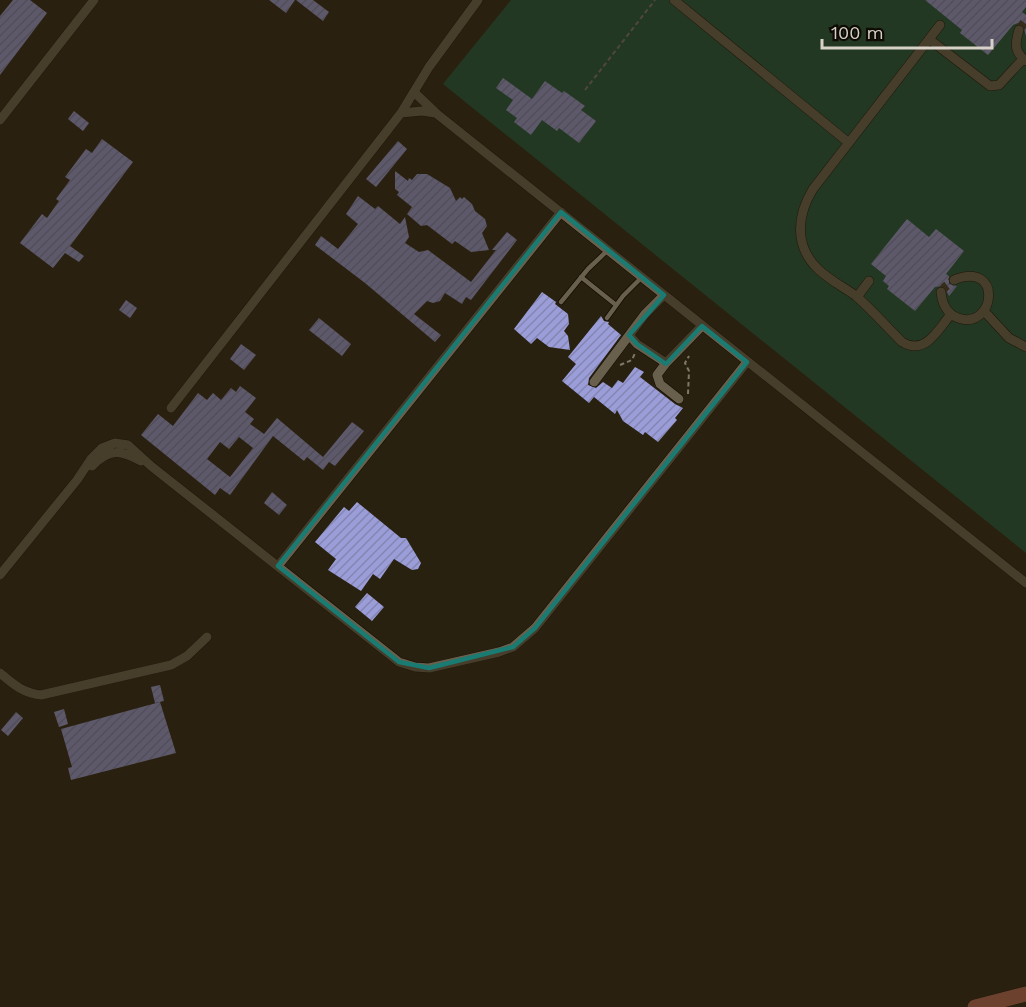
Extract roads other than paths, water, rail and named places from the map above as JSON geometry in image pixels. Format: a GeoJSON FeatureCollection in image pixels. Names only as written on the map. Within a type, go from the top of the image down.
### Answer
{"type":"FeatureCollection","features":[{"type":"Feature","properties":{"kind":"main road"},"geometry":{"type":"LineString","coordinates":[[975,1007],[1026,994]]}},
{"type":"Feature","properties":{"kind":"street"},"geometry":{"type":"LineString","coordinates":[[0,120],[94,0]]}},
{"type":"Feature","properties":{"kind":"street"},"geometry":{"type":"LineString","coordinates":[[171,408],[401,113],[478,0]]}},
{"type":"Feature","properties":{"kind":"street"},"geometry":{"type":"LineString","coordinates":[[674,0],[849,142]]}},
{"type":"Feature","properties":{"kind":"street"},"geometry":{"type":"LineString","coordinates":[[940,25],[806,201],[801,215],[800,229],[802,243],[817,268],[857,297],[902,342],[909,346],[916,347],[930,341],[951,314]]}},
{"type":"Feature","properties":{"kind":"street"},"geometry":{"type":"LineString","coordinates":[[929,39],[990,86],[999,86],[1024,60],[1016,50],[1015,43],[1019,30]]}},
{"type":"Feature","properties":{"kind":"street"},"geometry":{"type":"LineString","coordinates":[[414,92],[437,114],[1026,583]]}},
{"type":"Feature","properties":{"kind":"street"},"geometry":{"type":"LineString","coordinates":[[401,113],[422,111],[437,114]]}},
{"type":"Feature","properties":{"kind":"street"},"geometry":{"type":"LineString","coordinates":[[278,566],[561,212]]}},
{"type":"Feature","properties":{"kind":"street"},"geometry":{"type":"LineString","coordinates":[[941,292],[945,306],[957,318],[972,319],[984,311],[989,297],[983,281],[975,276],[965,275],[954,280]]}},
{"type":"Feature","properties":{"kind":"street"},"geometry":{"type":"LineString","coordinates":[[857,297],[869,281]]}},
{"type":"Feature","properties":{"kind":"street"},"geometry":{"type":"LineString","coordinates":[[597,378],[645,314],[664,295]]}},
{"type":"Feature","properties":{"kind":"street"},"geometry":{"type":"LineString","coordinates":[[984,311],[1009,338],[1026,347]]}},
{"type":"Feature","properties":{"kind":"street"},"geometry":{"type":"LineString","coordinates":[[679,399],[658,381],[657,375],[702,326]]}},
{"type":"Feature","properties":{"kind":"street"},"geometry":{"type":"LineString","coordinates":[[629,335],[666,363]]}},
{"type":"Feature","properties":{"kind":"street"},"geometry":{"type":"LineString","coordinates":[[0,575],[97,452],[102,447],[115,443],[128,445],[134,448],[151,466],[399,662],[415,668],[429,668],[499,652],[513,647],[535,628],[747,362]]}},
{"type":"Feature","properties":{"kind":"street"},"geometry":{"type":"LineString","coordinates":[[0,673],[21,690],[30,694],[41,694],[171,665],[187,656],[207,637]]}},
{"type":"Feature","properties":{"kind":"lane"},"geometry":{"type":"LineString","coordinates":[[466,0],[471,9]]}},
{"type":"Feature","properties":{"kind":"lane"},"geometry":{"type":"LineString","coordinates":[[561,302],[608,249]]}},
{"type":"Feature","properties":{"kind":"lane"},"geometry":{"type":"LineString","coordinates":[[581,277],[616,305]]}},
{"type":"Feature","properties":{"kind":"lane"},"geometry":{"type":"LineString","coordinates":[[606,318],[642,277]]}},
{"type":"Feature","properties":{"kind":"tunnel"},"geometry":{"type":"LineString","coordinates":[[1019,30],[1026,20]]}},
{"type":"Feature","properties":{"kind":"tunnel"},"geometry":{"type":"LineString","coordinates":[[941,292],[954,280]]}}]}
